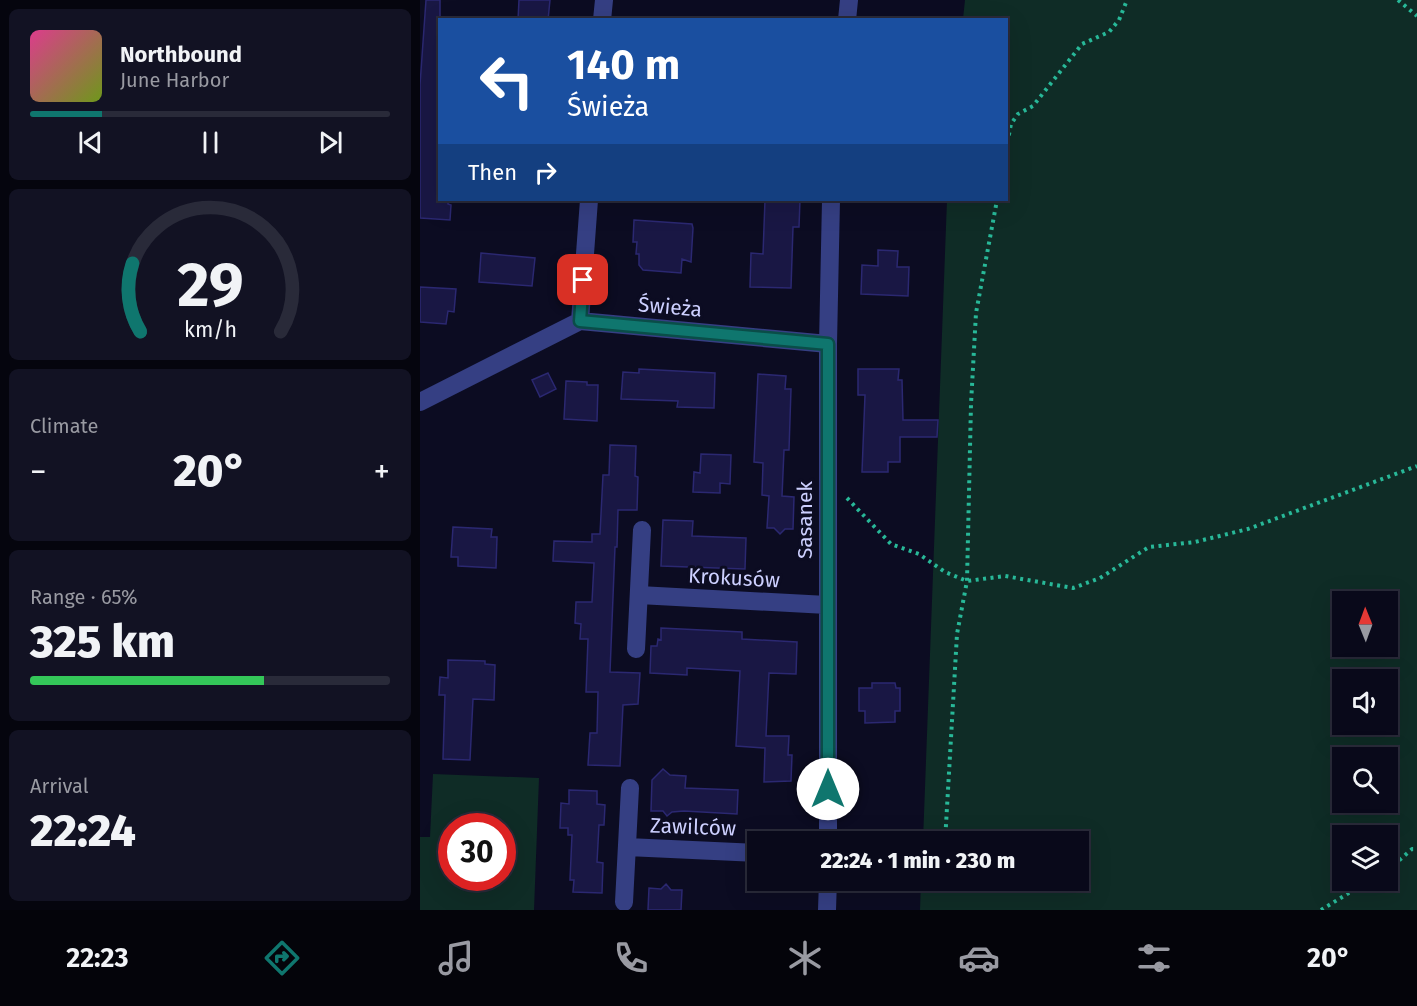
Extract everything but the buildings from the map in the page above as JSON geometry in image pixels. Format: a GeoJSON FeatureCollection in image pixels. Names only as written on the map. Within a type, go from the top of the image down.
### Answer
{"type":"FeatureCollection","features":[{"type":"Feature","properties":{"kind":"street"},"geometry":{"type":"LineString","coordinates":[[602,18],[604,0]]}},
{"type":"Feature","properties":{"kind":"street"},"geometry":{"type":"LineString","coordinates":[[847,18],[849,0]]}},
{"type":"Feature","properties":{"kind":"street"},"geometry":{"type":"LineString","coordinates":[[420,402],[580,321],[589,201]]}},
{"type":"Feature","properties":{"kind":"street","name":"Sasanek"},"geometry":{"type":"LineString","coordinates":[[828,831],[828,344],[831,201]]}},
{"type":"Feature","properties":{"kind":"street","name":"Świeża"},"geometry":{"type":"LineString","coordinates":[[580,321],[828,344]]}},
{"type":"Feature","properties":{"kind":"street"},"geometry":{"type":"LineString","coordinates":[[636,649],[642,530]]}},
{"type":"Feature","properties":{"kind":"street","name":"Krokusów"},"geometry":{"type":"LineString","coordinates":[[639,596],[827,605]]}},
{"type":"Feature","properties":{"kind":"street","name":"Zawilców"},"geometry":{"type":"LineString","coordinates":[[624,902],[630,788]]}},
{"type":"Feature","properties":{"kind":"street","name":"Zawilców"},"geometry":{"type":"LineString","coordinates":[[627,847],[747,852]]}},
{"type":"Feature","properties":{"kind":"street"},"geometry":{"type":"LineString","coordinates":[[827,910],[828,891]]}},
{"type":"Feature","properties":{"kind":"path"},"geometry":{"type":"LineString","coordinates":[[1008,140],[1011,124],[1018,114],[1034,106],[1082,44],[1109,32],[1119,20],[1127,0]]}},
{"type":"Feature","properties":{"kind":"path"},"geometry":{"type":"LineString","coordinates":[[1398,0],[1417,16]]}},
{"type":"Feature","properties":{"kind":"path"},"geometry":{"type":"LineString","coordinates":[[946,831],[957,634],[966,581],[976,313],[997,201]]}},
{"type":"Feature","properties":{"kind":"path"},"geometry":{"type":"LineString","coordinates":[[828,495],[847,498],[891,544],[919,554],[945,572],[966,581],[1005,576],[1073,588],[1100,578],[1149,547],[1195,542],[1248,529],[1417,466]]}},
{"type":"Feature","properties":{"kind":"path"},"geometry":{"type":"LineString","coordinates":[[1398,861],[1412,849],[1417,849]]}},
{"type":"Feature","properties":{"kind":"path"},"geometry":{"type":"LineString","coordinates":[[1321,910],[1353,891]]}},
{"type":"Feature","properties":{"kind":"green space"},"geometry":{"type":"Polygon","coordinates":[[[965,0],[1417,0],[1417,910],[920,910],[921,891],[1089,891],[1089,831],[923,831],[947,201],[1008,201],[1008,18],[963,18],[965,0]]]}},
{"type":"Feature","properties":{"kind":"green space"},"geometry":{"type":"Polygon","coordinates":[[[433,774],[539,778],[534,910],[420,910],[420,837],[430,837],[433,774]]]}},
{"type":"Feature","properties":{"kind":"route"},"geometry":{"type":"LineString","coordinates":[[583,280],[580,321],[828,344],[828,789]]}}]}
